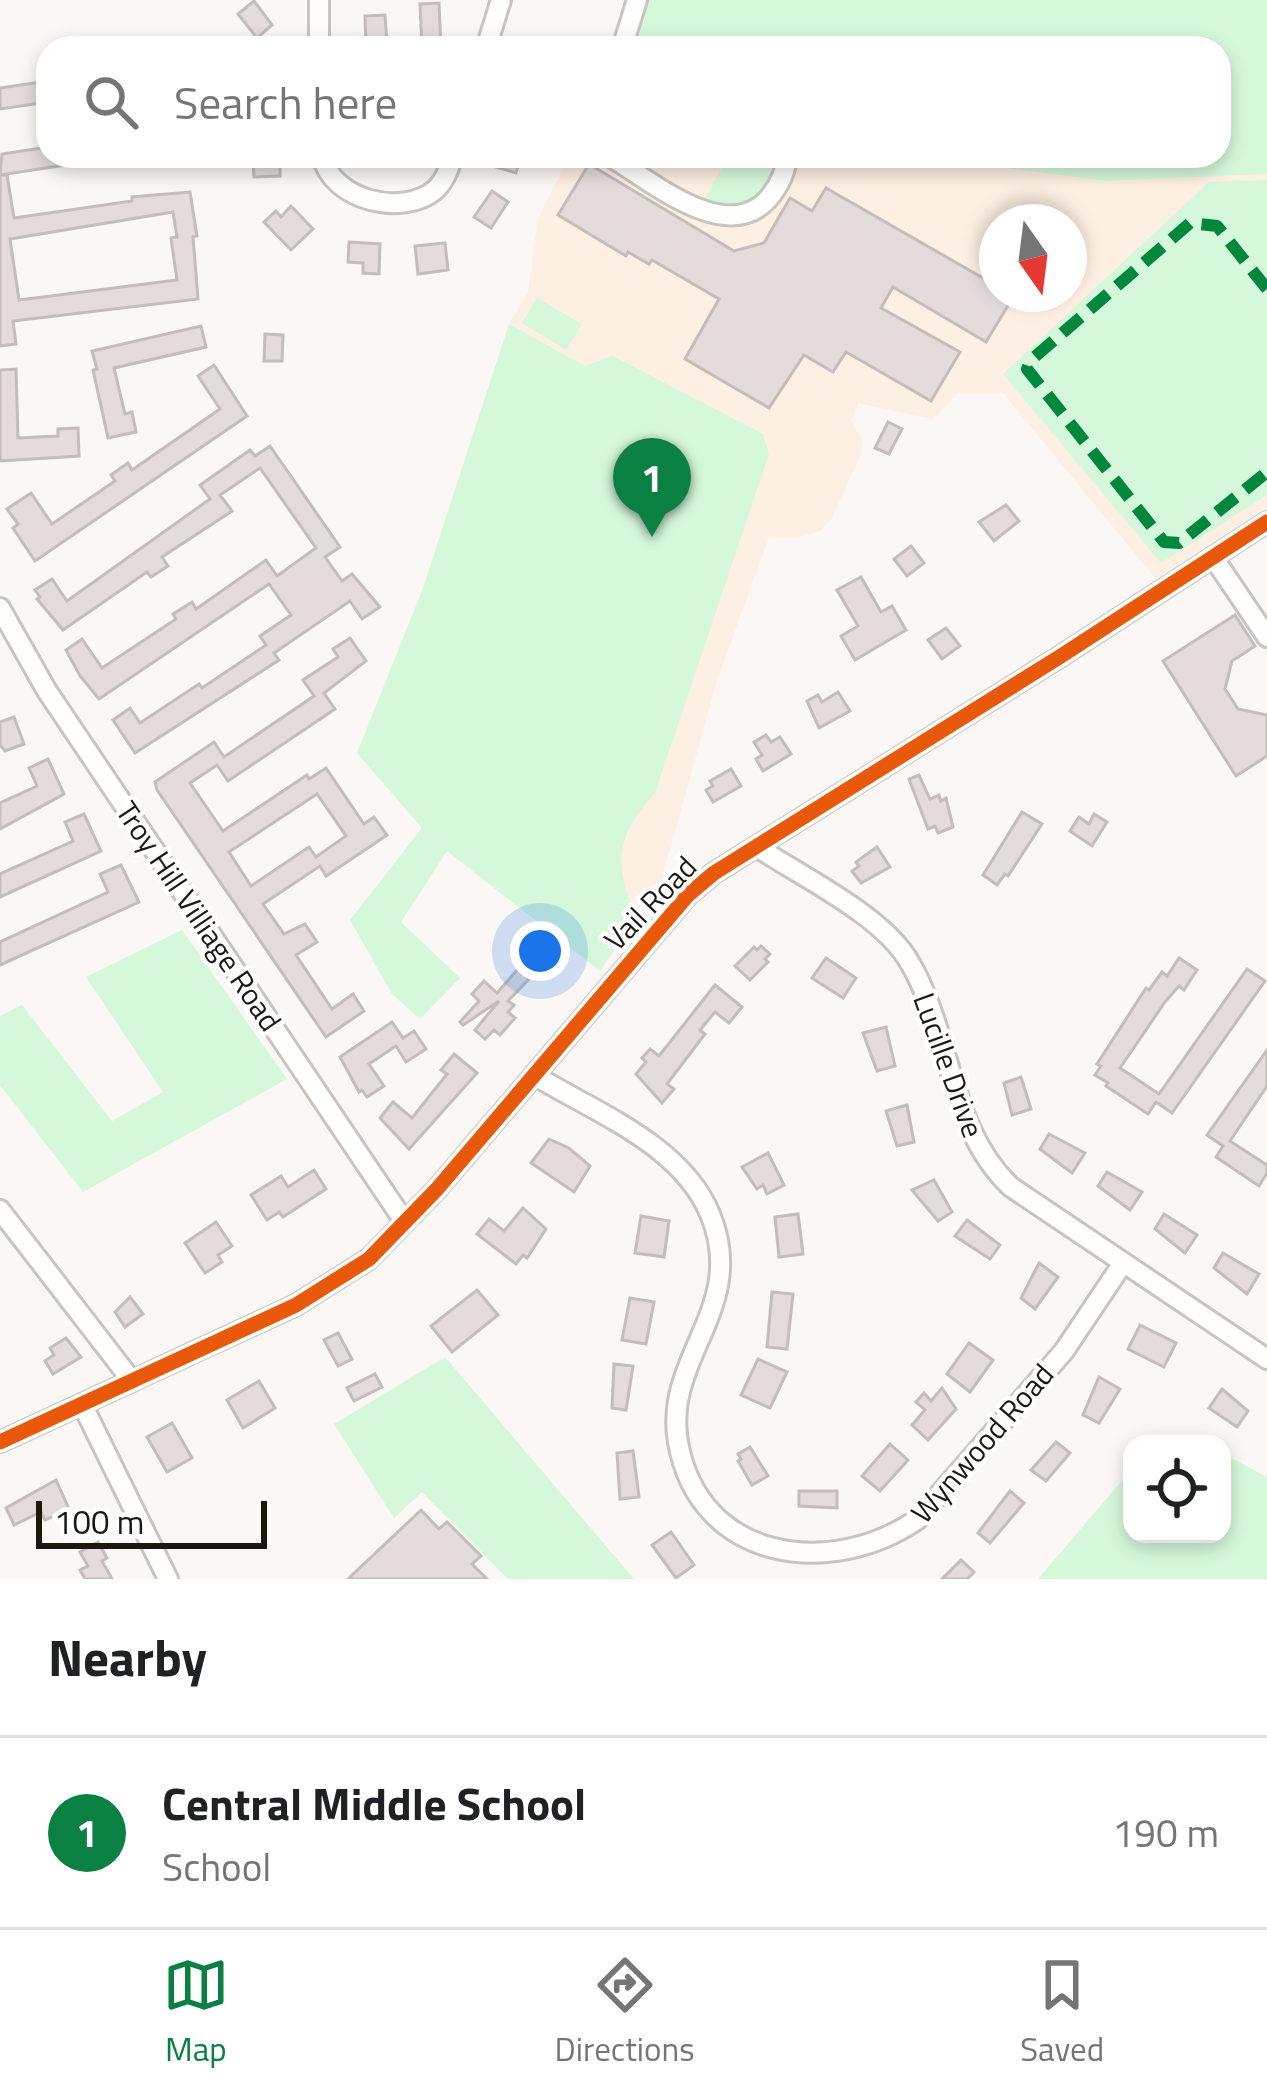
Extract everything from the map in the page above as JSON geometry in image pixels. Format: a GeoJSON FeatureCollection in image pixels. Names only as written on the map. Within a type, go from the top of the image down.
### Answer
{"type":"FeatureCollection","features":[{"type":"Feature","properties":{"kind":"street"},"geometry":{"type":"LineString","coordinates":[[319,0],[319,36]]}},
{"type":"Feature","properties":{"kind":"street"},"geometry":{"type":"LineString","coordinates":[[490,36],[502,0]]}},
{"type":"Feature","properties":{"kind":"street"},"geometry":{"type":"LineString","coordinates":[[626,36],[637,0]]}},
{"type":"Feature","properties":{"kind":"street"},"geometry":{"type":"LineString","coordinates":[[325,168],[339,187],[363,198],[397,202],[417,200],[436,189],[447,168]]}},
{"type":"Feature","properties":{"kind":"street"},"geometry":{"type":"LineString","coordinates":[[630,168],[717,217],[751,213],[761,207],[776,190],[783,168]]}},
{"type":"Feature","properties":{"kind":"street","name":"Vail Road"},"geometry":{"type":"LineString","coordinates":[[0,1442],[316,1294],[369,1259],[437,1189],[688,895],[1267,522]]}},
{"type":"Feature","properties":{"kind":"street"},"geometry":{"type":"LineString","coordinates":[[1214,557],[1267,637]]}},
{"type":"Feature","properties":{"kind":"street","name":"Troy Hill Villiage Road"},"geometry":{"type":"LineString","coordinates":[[0,608],[47,691],[404,1221]]}},
{"type":"Feature","properties":{"kind":"street","name":"Lucille Drive"},"geometry":{"type":"LineString","coordinates":[[757,847],[864,917],[899,946],[927,1000],[972,1138],[1011,1187],[1267,1358]]}},
{"type":"Feature","properties":{"kind":"street","name":"Wynwood Road"},"geometry":{"type":"LineString","coordinates":[[534,1075],[658,1150],[688,1178],[710,1214],[717,1234],[720,1276],[707,1327],[680,1385],[676,1406],[679,1448],[704,1505],[735,1534],[772,1554],[835,1561],[861,1555],[899,1536],[1064,1351],[1123,1263]]}},
{"type":"Feature","properties":{"kind":"street"},"geometry":{"type":"LineString","coordinates":[[0,1210],[132,1381]]}},
{"type":"Feature","properties":{"kind":"street"},"geometry":{"type":"LineString","coordinates":[[82,1404],[168,1579]]}},
{"type":"Feature","properties":{"kind":"shaded area"},"geometry":{"type":"Polygon","coordinates":[[[564,168],[1007,168],[1105,181],[1267,174],[1267,507],[1156,579],[1003,393],[958,393],[933,419],[858,403],[851,421],[862,440],[861,454],[831,520],[820,531],[800,537],[769,537],[718,677],[658,892],[637,917],[600,886],[585,367],[509,324],[528,293],[538,218],[564,168]]]}},
{"type":"Feature","properties":{"kind":"green space"},"geometry":{"type":"Polygon","coordinates":[[[646,0],[1267,0],[1267,174],[1105,181],[1007,168],[1231,168],[1231,36],[634,36],[646,0]]]}},
{"type":"Feature","properties":{"kind":"green space"},"geometry":{"type":"Polygon","coordinates":[[[722,168],[775,168],[769,184],[753,200],[731,205],[703,202],[722,168]]]}},
{"type":"Feature","properties":{"kind":"green space"},"geometry":{"type":"Polygon","coordinates":[[[1267,180],[1267,495],[1161,563],[1003,374],[1070,312],[1087,312],[1087,296],[1209,182],[1267,180]]]}},
{"type":"Feature","properties":{"kind":"green space"},"geometry":{"type":"Polygon","coordinates":[[[537,298],[582,324],[566,350],[522,323],[537,298]]]}},
{"type":"Feature","properties":{"kind":"green space"},"geometry":{"type":"Polygon","coordinates":[[[509,324],[585,366],[613,356],[763,434],[769,454],[655,793],[624,844],[622,872],[631,904],[627,906],[637,917],[600,971],[447,851],[401,922],[460,978],[420,1019],[392,994],[350,920],[422,828],[357,753],[423,588],[509,324]]]}},
{"type":"Feature","properties":{"kind":"green space"},"geometry":{"type":"Polygon","coordinates":[[[182,930],[287,1079],[83,1192],[0,1085],[0,1016],[22,1005],[112,1121],[163,1092],[86,977],[182,930]]]}},
{"type":"Feature","properties":{"kind":"green space"},"geometry":{"type":"Polygon","coordinates":[[[445,1357],[634,1579],[508,1579],[422,1492],[394,1518],[334,1424],[445,1357]]]}},
{"type":"Feature","properties":{"kind":"green space"},"geometry":{"type":"Polygon","coordinates":[[[1231,1458],[1267,1477],[1267,1579],[1038,1579],[1123,1480],[1123,1543],[1231,1543],[1231,1458]]]}},
{"type":"Feature","properties":{"kind":"building"},"geometry":{"type":"Polygon","coordinates":[[[254,1],[272,25],[255,36],[238,14],[254,1]]]}},
{"type":"Feature","properties":{"kind":"building"},"geometry":{"type":"Polygon","coordinates":[[[439,3],[440,36],[421,36],[420,4],[439,3]]]}},
{"type":"Feature","properties":{"kind":"building"},"geometry":{"type":"Polygon","coordinates":[[[385,15],[386,36],[366,36],[365,16],[385,15]]]}},
{"type":"Feature","properties":{"kind":"building"},"geometry":{"type":"Polygon","coordinates":[[[36,83],[36,104],[0,109],[0,88],[36,83]]]}},
{"type":"Feature","properties":{"kind":"building"},"geometry":{"type":"Polygon","coordinates":[[[36,149],[36,168],[46,168],[0,175],[2,154],[36,149]]]}},
{"type":"Feature","properties":{"kind":"building"},"geometry":{"type":"Polygon","coordinates":[[[253,168],[280,168],[280,176],[254,177],[253,168]]]}},
{"type":"Feature","properties":{"kind":"building"},"geometry":{"type":"Polygon","coordinates":[[[587,168],[596,168],[734,251],[764,243],[790,198],[812,211],[826,188],[979,276],[979,312],[1004,312],[986,342],[893,287],[881,308],[960,352],[931,401],[846,352],[833,372],[804,355],[769,408],[685,359],[719,299],[652,260],[649,264],[628,252],[626,256],[558,215],[587,168]]]}},
{"type":"Feature","properties":{"kind":"building"},"geometry":{"type":"Polygon","coordinates":[[[0,175],[7,175],[14,218],[190,192],[197,236],[193,237],[198,299],[13,321],[16,344],[0,346],[0,175]],[[173,212],[10,239],[19,300],[177,280],[171,238],[177,237],[173,212]]]}},
{"type":"Feature","properties":{"kind":"building"},"geometry":{"type":"Polygon","coordinates":[[[492,191],[508,202],[491,228],[474,217],[492,191]]]}},
{"type":"Feature","properties":{"kind":"building"},"geometry":{"type":"Polygon","coordinates":[[[291,206],[313,229],[291,250],[264,222],[276,211],[281,217],[291,206]]]}},
{"type":"Feature","properties":{"kind":"building"},"geometry":{"type":"Polygon","coordinates":[[[349,242],[380,244],[379,274],[363,273],[363,263],[348,262],[349,242]]]}},
{"type":"Feature","properties":{"kind":"building"},"geometry":{"type":"Polygon","coordinates":[[[445,243],[448,270],[418,274],[415,246],[445,243]]]}},
{"type":"Feature","properties":{"kind":"building"},"geometry":{"type":"Polygon","coordinates":[[[201,326],[206,347],[114,368],[125,414],[132,412],[136,432],[108,438],[92,351],[201,326]]]}},
{"type":"Feature","properties":{"kind":"building"},"geometry":{"type":"Polygon","coordinates":[[[265,334],[283,335],[282,361],[264,361],[265,334]]]}},
{"type":"Feature","properties":{"kind":"building"},"geometry":{"type":"Polygon","coordinates":[[[214,365],[247,416],[35,561],[13,528],[18,524],[7,509],[31,493],[52,524],[115,481],[111,475],[128,463],[132,470],[220,409],[198,376],[214,365]]]}},
{"type":"Feature","properties":{"kind":"building"},"geometry":{"type":"Polygon","coordinates":[[[16,369],[18,438],[58,436],[58,429],[78,428],[79,456],[0,461],[0,370],[16,369]]]}},
{"type":"Feature","properties":{"kind":"building"},"geometry":{"type":"Polygon","coordinates":[[[888,422],[902,429],[889,454],[875,448],[888,422]]]}},
{"type":"Feature","properties":{"kind":"building"},"geometry":{"type":"Polygon","coordinates":[[[270,446],[340,547],[325,557],[342,581],[352,574],[380,607],[362,619],[350,601],[274,653],[279,660],[135,753],[113,720],[130,708],[140,723],[199,684],[202,688],[266,645],[260,636],[291,615],[269,584],[99,699],[66,650],[82,639],[102,668],[176,619],[173,614],[192,602],[196,609],[266,560],[277,576],[316,548],[260,468],[220,495],[232,511],[162,557],[168,566],[151,577],[147,572],[63,630],[35,590],[52,579],[67,601],[210,499],[200,485],[250,450],[255,456],[270,446]]]}},
{"type":"Feature","properties":{"kind":"building"},"geometry":{"type":"Polygon","coordinates":[[[1006,505],[1019,521],[994,541],[979,522],[1006,505]]]}},
{"type":"Feature","properties":{"kind":"building"},"geometry":{"type":"Polygon","coordinates":[[[911,546],[924,563],[907,576],[894,559],[911,546]]]}},
{"type":"Feature","properties":{"kind":"building"},"geometry":{"type":"Polygon","coordinates":[[[861,577],[881,612],[892,606],[906,630],[855,660],[841,636],[858,626],[837,590],[861,577]]]}},
{"type":"Feature","properties":{"kind":"building"},"geometry":{"type":"Polygon","coordinates":[[[1235,615],[1255,646],[1232,661],[1225,689],[1238,709],[1267,715],[1267,756],[1236,776],[1163,661],[1235,615]]]}},
{"type":"Feature","properties":{"kind":"building"},"geometry":{"type":"Polygon","coordinates":[[[946,628],[960,646],[942,659],[928,640],[946,628]]]}},
{"type":"Feature","properties":{"kind":"building"},"geometry":{"type":"Polygon","coordinates":[[[350,638],[366,661],[324,693],[335,709],[228,781],[217,765],[190,783],[223,831],[307,775],[309,779],[326,768],[364,824],[374,817],[387,835],[326,876],[320,866],[263,904],[284,934],[305,924],[317,942],[296,955],[332,1009],[353,994],[364,1011],[326,1037],[155,782],[214,742],[224,757],[314,696],[303,680],[338,657],[333,649],[350,638]],[[317,794],[229,852],[251,886],[309,847],[316,857],[346,836],[317,794]]]}},
{"type":"Feature","properties":{"kind":"building"},"geometry":{"type":"Polygon","coordinates":[[[838,692],[850,711],[819,728],[807,701],[818,695],[822,702],[838,692]]]}},
{"type":"Feature","properties":{"kind":"building"},"geometry":{"type":"Polygon","coordinates":[[[14,717],[24,744],[5,751],[0,745],[0,722],[14,717]]]}},
{"type":"Feature","properties":{"kind":"building"},"geometry":{"type":"Polygon","coordinates":[[[766,735],[771,742],[780,737],[791,754],[763,771],[756,759],[762,755],[754,742],[766,735]]]}},
{"type":"Feature","properties":{"kind":"building"},"geometry":{"type":"Polygon","coordinates":[[[48,759],[64,794],[0,829],[0,803],[37,786],[29,768],[48,759]]]}},
{"type":"Feature","properties":{"kind":"building"},"geometry":{"type":"Polygon","coordinates":[[[731,769],[741,786],[713,802],[706,790],[713,786],[710,781],[731,769]]]}},
{"type":"Feature","properties":{"kind":"building"},"geometry":{"type":"Polygon","coordinates":[[[919,775],[930,799],[946,798],[953,827],[938,833],[935,826],[928,829],[909,779],[919,775]]]}},
{"type":"Feature","properties":{"kind":"building"},"geometry":{"type":"Polygon","coordinates":[[[1022,812],[1042,824],[997,885],[983,875],[1022,812]]]}},
{"type":"Feature","properties":{"kind":"building"},"geometry":{"type":"Polygon","coordinates":[[[84,814],[101,851],[0,897],[0,874],[73,841],[65,822],[84,814]]]}},
{"type":"Feature","properties":{"kind":"building"},"geometry":{"type":"Polygon","coordinates":[[[1094,814],[1107,822],[1092,846],[1070,831],[1079,817],[1089,824],[1094,814]]]}},
{"type":"Feature","properties":{"kind":"building"},"geometry":{"type":"Polygon","coordinates":[[[877,847],[890,867],[861,883],[852,871],[859,866],[856,862],[877,847]]]}},
{"type":"Feature","properties":{"kind":"building"},"geometry":{"type":"Polygon","coordinates":[[[121,865],[139,902],[0,965],[0,942],[108,892],[100,874],[121,865]]]}},
{"type":"Feature","properties":{"kind":"building"},"geometry":{"type":"Polygon","coordinates":[[[538,946],[550,957],[508,1001],[514,1005],[508,1012],[515,1018],[500,1035],[494,1030],[485,1039],[475,1030],[499,1001],[463,1025],[460,1022],[479,1001],[472,994],[484,981],[497,993],[538,946]]]}},
{"type":"Feature","properties":{"kind":"building"},"geometry":{"type":"Polygon","coordinates":[[[761,946],[770,954],[765,959],[768,962],[750,980],[735,966],[761,946]]]}},
{"type":"Feature","properties":{"kind":"building"},"geometry":{"type":"Polygon","coordinates":[[[826,958],[856,978],[843,998],[812,978],[826,958]]]}},
{"type":"Feature","properties":{"kind":"building"},"geometry":{"type":"Polygon","coordinates":[[[1179,958],[1197,970],[1184,990],[1179,986],[1165,1002],[1120,1068],[1159,1094],[1247,969],[1265,981],[1172,1113],[1156,1102],[1148,1114],[1106,1086],[1095,1075],[1101,1066],[1097,1064],[1146,988],[1162,972],[1167,976],[1179,958]]]}},
{"type":"Feature","properties":{"kind":"building"},"geometry":{"type":"Polygon","coordinates":[[[715,985],[742,1007],[729,1023],[715,1012],[700,1030],[705,1034],[667,1084],[674,1089],[662,1103],[636,1074],[646,1062],[642,1058],[650,1049],[659,1056],[715,985]]]}},
{"type":"Feature","properties":{"kind":"building"},"geometry":{"type":"Polygon","coordinates":[[[392,1022],[403,1038],[414,1031],[426,1049],[406,1062],[396,1046],[369,1064],[384,1086],[367,1097],[359,1092],[340,1057],[392,1022]]]}},
{"type":"Feature","properties":{"kind":"building"},"geometry":{"type":"Polygon","coordinates":[[[886,1027],[895,1066],[877,1071],[863,1033],[886,1027]]]}},
{"type":"Feature","properties":{"kind":"building"},"geometry":{"type":"Polygon","coordinates":[[[1267,1050],[1267,1086],[1230,1141],[1267,1165],[1259,1186],[1216,1157],[1223,1146],[1207,1135],[1267,1050]]]}},
{"type":"Feature","properties":{"kind":"building"},"geometry":{"type":"Polygon","coordinates":[[[454,1054],[477,1073],[409,1149],[380,1118],[393,1102],[412,1118],[447,1074],[441,1070],[454,1054]]]}},
{"type":"Feature","properties":{"kind":"building"},"geometry":{"type":"Polygon","coordinates":[[[1021,1077],[1031,1109],[1012,1115],[1004,1083],[1021,1077]]]}},
{"type":"Feature","properties":{"kind":"building"},"geometry":{"type":"Polygon","coordinates":[[[907,1105],[914,1142],[897,1146],[886,1111],[907,1105]]]}},
{"type":"Feature","properties":{"kind":"building"},"geometry":{"type":"Polygon","coordinates":[[[1049,1134],[1085,1153],[1072,1173],[1040,1149],[1049,1134]]]}},
{"type":"Feature","properties":{"kind":"building"},"geometry":{"type":"Polygon","coordinates":[[[549,1139],[590,1166],[574,1192],[531,1163],[549,1139]]]}},
{"type":"Feature","properties":{"kind":"building"},"geometry":{"type":"Polygon","coordinates":[[[768,1153],[784,1185],[767,1194],[763,1185],[757,1189],[742,1167],[768,1153]]]}},
{"type":"Feature","properties":{"kind":"building"},"geometry":{"type":"Polygon","coordinates":[[[314,1170],[326,1189],[283,1217],[279,1212],[267,1220],[251,1195],[281,1176],[288,1187],[314,1170]]]}},
{"type":"Feature","properties":{"kind":"building"},"geometry":{"type":"Polygon","coordinates":[[[1107,1172],[1142,1192],[1130,1210],[1098,1186],[1107,1172]]]}},
{"type":"Feature","properties":{"kind":"building"},"geometry":{"type":"Polygon","coordinates":[[[934,1180],[952,1212],[938,1221],[912,1190],[934,1180]]]}},
{"type":"Feature","properties":{"kind":"building"},"geometry":{"type":"Polygon","coordinates":[[[523,1208],[546,1229],[527,1258],[523,1255],[516,1264],[477,1234],[489,1219],[504,1231],[523,1208]]]}},
{"type":"Feature","properties":{"kind":"building"},"geometry":{"type":"Polygon","coordinates":[[[798,1214],[803,1254],[779,1257],[775,1217],[798,1214]]]}},
{"type":"Feature","properties":{"kind":"building"},"geometry":{"type":"Polygon","coordinates":[[[1164,1214],[1197,1235],[1185,1253],[1155,1229],[1164,1214]]]}},
{"type":"Feature","properties":{"kind":"building"},"geometry":{"type":"Polygon","coordinates":[[[641,1216],[669,1221],[664,1257],[635,1253],[641,1216]]]}},
{"type":"Feature","properties":{"kind":"building"},"geometry":{"type":"Polygon","coordinates":[[[967,1220],[1000,1245],[990,1259],[955,1236],[967,1220]]]}},
{"type":"Feature","properties":{"kind":"building"},"geometry":{"type":"Polygon","coordinates":[[[216,1222],[232,1246],[218,1255],[222,1262],[205,1273],[185,1243],[216,1222]]]}},
{"type":"Feature","properties":{"kind":"building"},"geometry":{"type":"Polygon","coordinates":[[[1223,1253],[1259,1274],[1247,1294],[1214,1268],[1223,1253]]]}},
{"type":"Feature","properties":{"kind":"building"},"geometry":{"type":"Polygon","coordinates":[[[1039,1263],[1058,1277],[1035,1309],[1021,1298],[1039,1263]]]}},
{"type":"Feature","properties":{"kind":"building"},"geometry":{"type":"Polygon","coordinates":[[[477,1290],[498,1315],[452,1352],[431,1326],[477,1290]]]}},
{"type":"Feature","properties":{"kind":"building"},"geometry":{"type":"Polygon","coordinates":[[[772,1292],[793,1294],[787,1349],[767,1347],[772,1292]]]}},
{"type":"Feature","properties":{"kind":"building"},"geometry":{"type":"Polygon","coordinates":[[[130,1297],[143,1314],[125,1327],[115,1312],[130,1297]]]}},
{"type":"Feature","properties":{"kind":"building"},"geometry":{"type":"Polygon","coordinates":[[[630,1298],[654,1302],[646,1344],[622,1340],[630,1298]]]}},
{"type":"Feature","properties":{"kind":"building"},"geometry":{"type":"Polygon","coordinates":[[[1140,1325],[1176,1343],[1164,1367],[1128,1349],[1140,1325]]]}},
{"type":"Feature","properties":{"kind":"building"},"geometry":{"type":"Polygon","coordinates":[[[338,1333],[352,1359],[338,1366],[324,1340],[338,1333]]]}},
{"type":"Feature","properties":{"kind":"building"},"geometry":{"type":"Polygon","coordinates":[[[66,1338],[81,1357],[53,1374],[45,1361],[54,1355],[50,1348],[66,1338]]]}},
{"type":"Feature","properties":{"kind":"building"},"geometry":{"type":"Polygon","coordinates":[[[969,1343],[993,1360],[970,1392],[947,1374],[969,1343]]]}},
{"type":"Feature","properties":{"kind":"building"},"geometry":{"type":"Polygon","coordinates":[[[758,1359],[787,1372],[770,1408],[741,1395],[758,1359]]]}},
{"type":"Feature","properties":{"kind":"building"},"geometry":{"type":"Polygon","coordinates":[[[614,1364],[633,1366],[626,1410],[612,1408],[614,1364]]]}},
{"type":"Feature","properties":{"kind":"building"},"geometry":{"type":"Polygon","coordinates":[[[375,1374],[382,1387],[354,1401],[347,1388],[375,1374]]]}},
{"type":"Feature","properties":{"kind":"building"},"geometry":{"type":"Polygon","coordinates":[[[1099,1377],[1120,1389],[1099,1423],[1083,1415],[1099,1377]]]}},
{"type":"Feature","properties":{"kind":"building"},"geometry":{"type":"Polygon","coordinates":[[[259,1381],[275,1408],[243,1428],[227,1400],[259,1381]]]}},
{"type":"Feature","properties":{"kind":"building"},"geometry":{"type":"Polygon","coordinates":[[[942,1388],[956,1409],[928,1440],[912,1425],[925,1410],[916,1402],[924,1393],[931,1401],[942,1388]]]}},
{"type":"Feature","properties":{"kind":"building"},"geometry":{"type":"Polygon","coordinates":[[[1222,1389],[1248,1411],[1237,1427],[1209,1408],[1222,1389]]]}},
{"type":"Feature","properties":{"kind":"building"},"geometry":{"type":"Polygon","coordinates":[[[172,1423],[192,1458],[167,1472],[147,1437],[172,1423]]]}},
{"type":"Feature","properties":{"kind":"building"},"geometry":{"type":"Polygon","coordinates":[[[1056,1442],[1070,1453],[1046,1481],[1031,1470],[1056,1442]]]}},
{"type":"Feature","properties":{"kind":"building"},"geometry":{"type":"Polygon","coordinates":[[[890,1444],[908,1460],[880,1491],[862,1476],[890,1444]]]}},
{"type":"Feature","properties":{"kind":"building"},"geometry":{"type":"Polygon","coordinates":[[[750,1447],[768,1476],[752,1485],[738,1461],[738,1454],[750,1447]]]}},
{"type":"Feature","properties":{"kind":"building"},"geometry":{"type":"Polygon","coordinates":[[[633,1451],[639,1497],[620,1499],[617,1453],[633,1451]]]}},
{"type":"Feature","properties":{"kind":"building"},"geometry":{"type":"Polygon","coordinates":[[[56,1480],[69,1509],[45,1520],[41,1512],[14,1525],[6,1508],[56,1480]]]}},
{"type":"Feature","properties":{"kind":"building"},"geometry":{"type":"Polygon","coordinates":[[[799,1491],[837,1491],[837,1508],[799,1506],[799,1491]]]}},
{"type":"Feature","properties":{"kind":"building"},"geometry":{"type":"Polygon","coordinates":[[[1010,1491],[1024,1503],[990,1543],[978,1533],[1010,1491]]]}},
{"type":"Feature","properties":{"kind":"building"},"geometry":{"type":"Polygon","coordinates":[[[421,1510],[439,1529],[447,1522],[481,1556],[472,1564],[487,1579],[348,1579],[421,1510]]]}},
{"type":"Feature","properties":{"kind":"building"},"geometry":{"type":"Polygon","coordinates":[[[671,1532],[694,1565],[676,1578],[652,1545],[671,1532]]]}},
{"type":"Feature","properties":{"kind":"building"},"geometry":{"type":"Polygon","coordinates":[[[98,1542],[112,1579],[85,1579],[80,1570],[88,1566],[80,1552],[98,1542]]]}},
{"type":"Feature","properties":{"kind":"building"},"geometry":{"type":"Polygon","coordinates":[[[961,1560],[974,1572],[967,1579],[942,1579],[961,1560]]]}},
{"type":"Feature","properties":{"kind":"marked path"},"geometry":{"type":"LineString","coordinates":[[1267,289],[1217,226],[1190,223],[1030,361],[1027,369],[1164,542],[1179,543],[1267,472]]}},
{"type":"Feature","properties":{"kind":"cycle path"},"geometry":{"type":"LineString","coordinates":[[0,1442],[296,1305],[369,1259],[437,1189],[688,895],[714,873],[1267,522]]}},
{"type":"Feature","properties":{"kind":"place","name":"Central Middle School"},"geometry":{"type":"Point","coordinates":[652,537]}}]}
